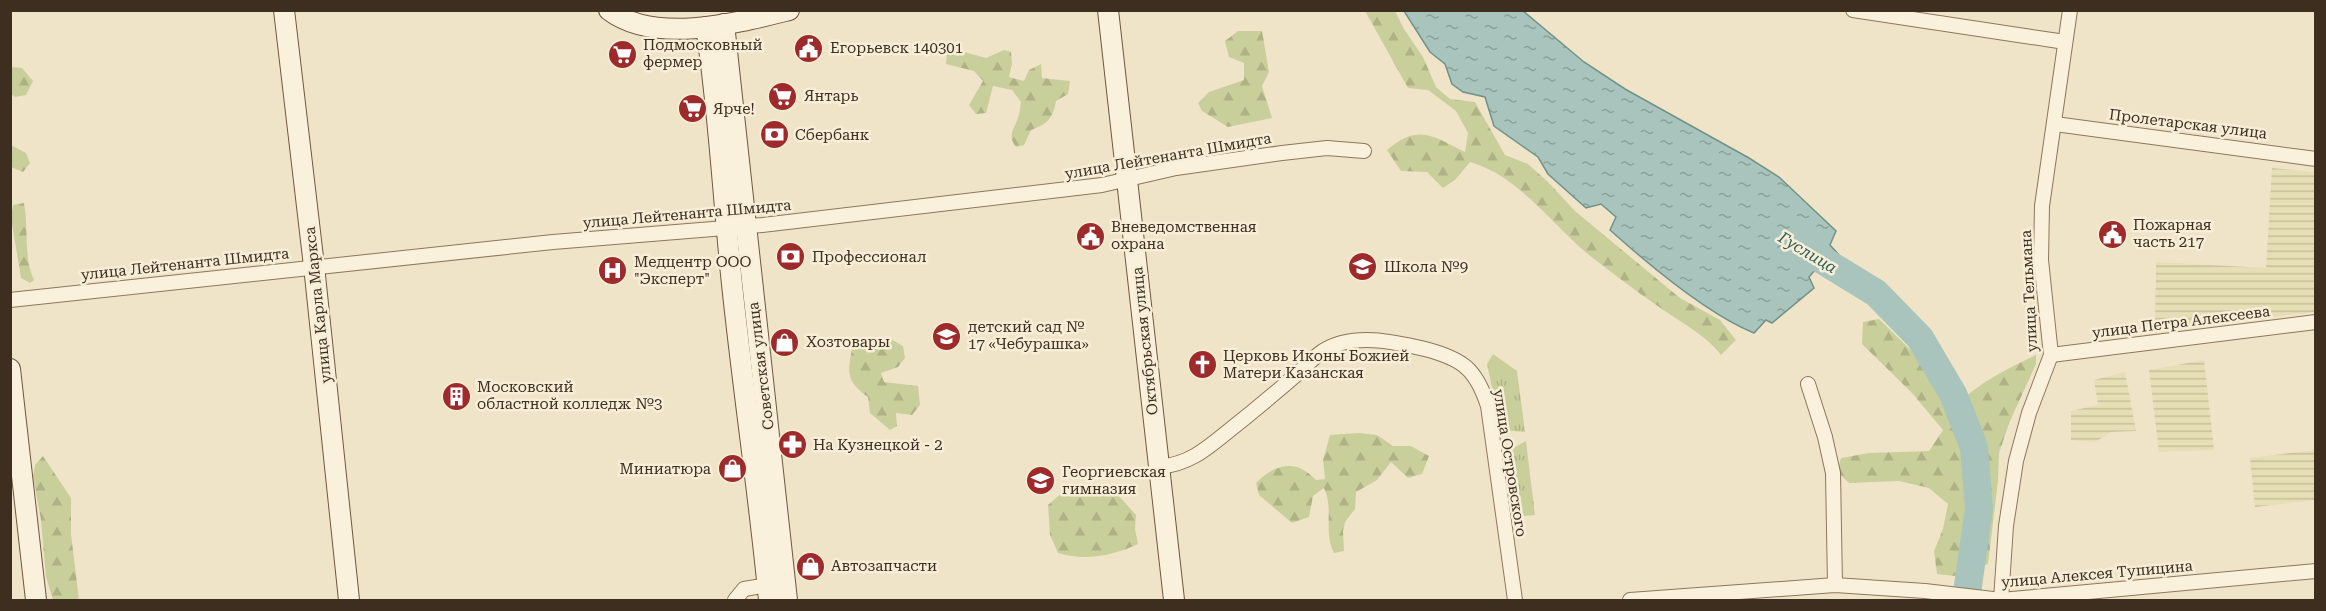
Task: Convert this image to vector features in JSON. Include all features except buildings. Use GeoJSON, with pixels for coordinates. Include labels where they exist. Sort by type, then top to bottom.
{"type":"FeatureCollection","features":[{"type":"Feature","properties":{"kind":"street","name":"улица Карла Маркса"},"geometry":{"type":"LineString","coordinates":[[284,10],[349,600]]}},
{"type":"Feature","properties":{"kind":"street"},"geometry":{"type":"LineString","coordinates":[[609,10],[632,23],[684,29],[789,10]]}},
{"type":"Feature","properties":{"kind":"street","name":"Октябрьская улица"},"geometry":{"type":"LineString","coordinates":[[1108,10],[1174,600]]}},
{"type":"Feature","properties":{"kind":"street"},"geometry":{"type":"LineString","coordinates":[[1853,10],[2065,42]]}},
{"type":"Feature","properties":{"kind":"street","name":"улица Тельмана"},"geometry":{"type":"LineString","coordinates":[[2001,600],[2007,526],[2016,461],[2029,413],[2051,355],[2041,260],[2042,206],[2070,10]]}},
{"type":"Feature","properties":{"kind":"street","name":"Советская улица"},"geometry":{"type":"LineString","coordinates":[[715,25],[736,227],[787,600]]}},
{"type":"Feature","properties":{"kind":"street","name":"Пролетарская улица"},"geometry":{"type":"LineString","coordinates":[[2055,124],[2316,159]]}},
{"type":"Feature","properties":{"kind":"street","name":"улица Лейтенанта Шмидта"},"geometry":{"type":"LineString","coordinates":[[10,300],[314,266],[553,242],[736,227],[1102,185],[1176,168],[1327,148],[1364,151]]}},
{"type":"Feature","properties":{"kind":"street","name":"Советская улица"},"geometry":{"type":"LineString","coordinates":[[736,227],[744,396],[769,593]]}},
{"type":"Feature","properties":{"kind":"street","name":"улица Петра Алексеева"},"geometry":{"type":"LineString","coordinates":[[2051,355],[2316,322]]}},
{"type":"Feature","properties":{"kind":"street","name":"улица Островского"},"geometry":{"type":"LineString","coordinates":[[1159,467],[1179,465],[1196,456],[1324,350],[1346,343],[1390,340],[1444,354],[1460,361],[1472,371],[1482,386],[1488,406],[1515,600]]}},
{"type":"Feature","properties":{"kind":"street"},"geometry":{"type":"LineString","coordinates":[[10,369],[36,600]]}},
{"type":"Feature","properties":{"kind":"street"},"geometry":{"type":"LineString","coordinates":[[1808,384],[1825,437],[1833,473],[1835,585]]}},
{"type":"Feature","properties":{"kind":"street","name":"улица Алексея Тупицина"},"geometry":{"type":"LineString","coordinates":[[1630,600],[1835,585],[2001,600],[2316,571]]}},
{"type":"Feature","properties":{"kind":"street"},"geometry":{"type":"LineString","coordinates":[[735,600],[744,590],[769,593]]}},
{"type":"Feature","properties":{"kind":"shaded area"},"geometry":{"type":"Polygon","coordinates":[[[2272,168],[2315,172],[2315,312],[2155,331],[2156,262],[2266,268],[2272,168]]]}},
{"type":"Feature","properties":{"kind":"shaded area"},"geometry":{"type":"Polygon","coordinates":[[[2204,360],[2214,450],[2159,452],[2149,370],[2204,360]]]}},
{"type":"Feature","properties":{"kind":"shaded area"},"geometry":{"type":"Polygon","coordinates":[[[2125,372],[2136,431],[2111,432],[2095,442],[2071,440],[2071,411],[2098,405],[2094,380],[2125,372]]]}},
{"type":"Feature","properties":{"kind":"shaded area"},"geometry":{"type":"Polygon","coordinates":[[[2315,450],[2315,500],[2255,507],[2250,458],[2315,450]]]}},
{"type":"Feature","properties":{"kind":"green space"},"geometry":{"type":"Polygon","coordinates":[[[1365,11],[1395,11],[1423,57],[1436,87],[1450,99],[1475,102],[1505,155],[1528,164],[1575,211],[1680,298],[1720,320],[1736,340],[1721,355],[1700,335],[1589,255],[1519,189],[1488,169],[1470,162],[1455,180],[1443,188],[1427,172],[1401,171],[1387,150],[1398,142],[1408,137],[1426,135],[1465,152],[1468,133],[1456,111],[1428,90],[1408,88],[1365,11]]]}},
{"type":"Feature","properties":{"kind":"green space"},"geometry":{"type":"Polygon","coordinates":[[[1238,31],[1262,31],[1269,72],[1262,86],[1272,118],[1228,127],[1202,111],[1198,103],[1209,92],[1244,80],[1244,63],[1229,57],[1225,41],[1238,31]]]}},
{"type":"Feature","properties":{"kind":"green space"},"geometry":{"type":"Polygon","coordinates":[[[953,49],[986,58],[1004,50],[1011,52],[1012,64],[1009,77],[1024,81],[1029,70],[1041,64],[1042,78],[1070,81],[1068,94],[1056,101],[1051,117],[1031,130],[1024,145],[1016,147],[1012,136],[1021,102],[1012,90],[993,86],[986,113],[976,114],[969,105],[983,81],[974,71],[946,64],[947,54],[953,49]]]}},
{"type":"Feature","properties":{"kind":"green space"},"geometry":{"type":"Polygon","coordinates":[[[13,67],[22,68],[33,81],[26,95],[15,97],[11,94],[11,69],[13,67]]]}},
{"type":"Feature","properties":{"kind":"green space"},"geometry":{"type":"Polygon","coordinates":[[[11,145],[26,153],[30,163],[23,172],[11,167],[11,145]]]}},
{"type":"Feature","properties":{"kind":"green space"},"geometry":{"type":"Polygon","coordinates":[[[24,203],[28,262],[34,280],[30,283],[21,278],[11,218],[13,205],[24,203]]]}},
{"type":"Feature","properties":{"kind":"green space"},"geometry":{"type":"Polygon","coordinates":[[[1879,319],[1922,361],[1952,410],[1981,385],[2036,355],[2036,364],[2010,421],[1999,453],[1988,564],[1955,576],[1937,574],[1934,551],[1943,529],[1948,504],[1929,488],[1899,481],[1849,483],[1837,472],[1841,458],[1869,453],[1929,451],[1943,430],[1912,393],[1862,344],[1863,322],[1879,319]]]}},
{"type":"Feature","properties":{"kind":"green space"},"geometry":{"type":"Polygon","coordinates":[[[872,337],[889,338],[903,346],[905,358],[898,367],[881,373],[884,382],[918,386],[920,405],[912,415],[896,413],[897,426],[890,430],[870,413],[868,397],[851,380],[849,368],[853,344],[872,337]]]}},
{"type":"Feature","properties":{"kind":"green space"},"geometry":{"type":"Polygon","coordinates":[[[1493,354],[1517,371],[1525,432],[1501,430],[1487,364],[1493,354]]]}},
{"type":"Feature","properties":{"kind":"green space"},"geometry":{"type":"Polygon","coordinates":[[[1359,433],[1377,435],[1393,446],[1411,446],[1429,456],[1422,474],[1408,478],[1391,462],[1377,480],[1356,492],[1355,509],[1345,522],[1343,531],[1344,551],[1334,553],[1329,537],[1328,504],[1324,488],[1313,496],[1309,517],[1292,523],[1259,495],[1256,483],[1271,471],[1286,466],[1301,469],[1316,480],[1325,479],[1323,460],[1330,435],[1359,433]]]}},
{"type":"Feature","properties":{"kind":"green space"},"geometry":{"type":"Polygon","coordinates":[[[1526,441],[1535,515],[1523,516],[1504,453],[1526,441]]]}},
{"type":"Feature","properties":{"kind":"green space"},"geometry":{"type":"Polygon","coordinates":[[[43,456],[71,498],[71,534],[79,600],[53,600],[46,577],[41,520],[33,477],[35,465],[43,456]]]}},
{"type":"Feature","properties":{"kind":"green space"},"geometry":{"type":"Polygon","coordinates":[[[1065,490],[1118,495],[1136,515],[1135,529],[1138,544],[1119,552],[1098,556],[1078,557],[1058,553],[1050,535],[1048,505],[1065,490]]]}},
{"type":"Feature","properties":{"kind":"water"},"geometry":{"type":"Polygon","coordinates":[[[1404,11],[1523,11],[1584,62],[1625,89],[1779,177],[1836,231],[1830,245],[1840,256],[1826,275],[1815,270],[1809,277],[1814,288],[1772,323],[1766,320],[1754,333],[1736,325],[1660,273],[1610,230],[1616,217],[1601,204],[1586,208],[1548,174],[1538,157],[1494,126],[1485,97],[1463,92],[1452,84],[1445,64],[1430,52],[1404,11]]]}},
{"type":"Feature","properties":{"kind":"waterway","name":"Гуслица"},"geometry":{"type":"LineString","coordinates":[[1801,247],[1876,293],[1920,338],[1953,394],[1974,447],[1979,508],[1966,600]]}},
{"type":"Feature","properties":{"kind":"place","name":"Егорьевск 140301"},"geometry":{"type":"Point","coordinates":[809,48]}},
{"type":"Feature","properties":{"kind":"place","name":"Подмосковный фермер"},"geometry":{"type":"Point","coordinates":[622,54]}},
{"type":"Feature","properties":{"kind":"place","name":"Янтарь"},"geometry":{"type":"Point","coordinates":[783,96]}},
{"type":"Feature","properties":{"kind":"place","name":"Ярче!"},"geometry":{"type":"Point","coordinates":[692,109]}},
{"type":"Feature","properties":{"kind":"place","name":"Сбербанк"},"geometry":{"type":"Point","coordinates":[774,135]}},
{"type":"Feature","properties":{"kind":"place","name":"Пожарная часть 217"},"geometry":{"type":"Point","coordinates":[2112,234]}},
{"type":"Feature","properties":{"kind":"place","name":"Вневедомственная охрана"},"geometry":{"type":"Point","coordinates":[1090,236]}},
{"type":"Feature","properties":{"kind":"place","name":"Профессионал"},"geometry":{"type":"Point","coordinates":[791,257]}},
{"type":"Feature","properties":{"kind":"place","name":"Школа №9"},"geometry":{"type":"Point","coordinates":[1363,267]}},
{"type":"Feature","properties":{"kind":"place","name":"Медцентр ООО \"Эксперт\""},"geometry":{"type":"Point","coordinates":[613,271]}},
{"type":"Feature","properties":{"kind":"place","name":"детский сад № 17 «Чебурашка»"},"geometry":{"type":"Point","coordinates":[947,336]}},
{"type":"Feature","properties":{"kind":"place","name":"Хозтовары"},"geometry":{"type":"Point","coordinates":[785,342]}},
{"type":"Feature","properties":{"kind":"place","name":"Церковь Иконы Божией Матери Казанская"},"geometry":{"type":"Point","coordinates":[1202,365]}},
{"type":"Feature","properties":{"kind":"place","name":"Московский областной колледж №3"},"geometry":{"type":"Point","coordinates":[456,396]}},
{"type":"Feature","properties":{"kind":"place","name":"На Кузнецкой - 2"},"geometry":{"type":"Point","coordinates":[792,445]}},
{"type":"Feature","properties":{"kind":"place","name":"Миниатюра"},"geometry":{"type":"Point","coordinates":[732,469]}},
{"type":"Feature","properties":{"kind":"place","name":"Георгиевская гимназия"},"geometry":{"type":"Point","coordinates":[1041,481]}},
{"type":"Feature","properties":{"kind":"place","name":"Автозапчасти"},"geometry":{"type":"Point","coordinates":[810,566]}}]}
